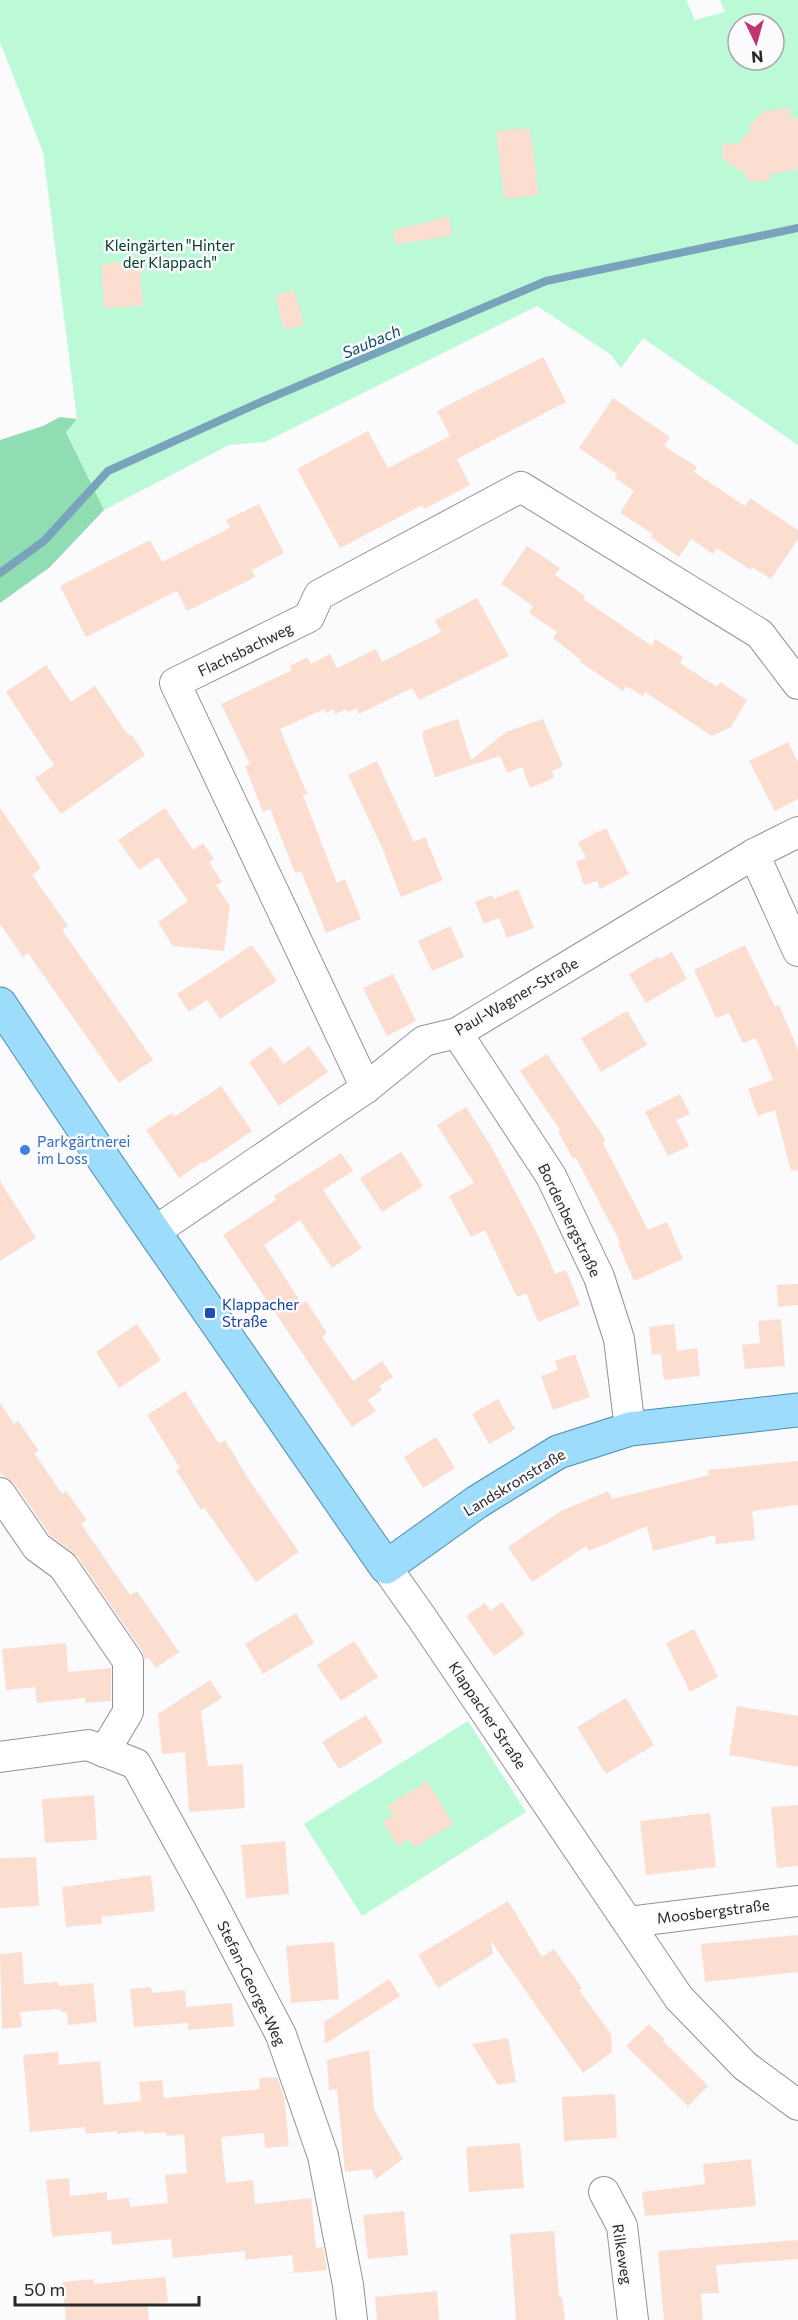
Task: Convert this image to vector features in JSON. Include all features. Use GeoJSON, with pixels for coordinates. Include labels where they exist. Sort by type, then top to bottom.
{"type":"FeatureCollection","features":[{"type":"Feature","properties":{"kind":"main road","name":"Klappacher Straße"},"geometry":{"type":"LineString","coordinates":[[0,1004],[154,1232],[386,1567]]}},
{"type":"Feature","properties":{"kind":"main road","name":"Landskronstraße"},"geometry":{"type":"LineString","coordinates":[[386,1567],[477,1502],[558,1452],[630,1429],[798,1410]]}},
{"type":"Feature","properties":{"kind":"street","name":"Flachsbachweg"},"geometry":{"type":"LineString","coordinates":[[366,1088],[175,683],[309,617],[319,595],[521,486],[760,634],[798,684]]}},
{"type":"Feature","properties":{"kind":"street","name":"Paul-Wagner-Straße"},"geometry":{"type":"LineString","coordinates":[[154,1232],[366,1088],[424,1041],[457,1033],[754,854],[798,832]]}},
{"type":"Feature","properties":{"kind":"street"},"geometry":{"type":"LineString","coordinates":[[754,854],[798,951]]}},
{"type":"Feature","properties":{"kind":"street","name":"Bordenbergstraße"},"geometry":{"type":"LineString","coordinates":[[457,1033],[551,1176],[599,1277],[619,1339],[630,1429]]}},
{"type":"Feature","properties":{"kind":"street"},"geometry":{"type":"LineString","coordinates":[[0,1493],[37,1546],[63,1566],[128,1661],[128,1712],[104,1752]]}},
{"type":"Feature","properties":{"kind":"street","name":"Klappacher Straße"},"geometry":{"type":"LineString","coordinates":[[386,1567],[679,1998],[745,2066],[798,2105]]}},
{"type":"Feature","properties":{"kind":"street","name":"Stefan-George-Weg"},"geometry":{"type":"LineString","coordinates":[[0,1757],[88,1745],[136,1764],[210,1899],[280,2035],[323,2156],[348,2285],[352,2320]]}},
{"type":"Feature","properties":{"kind":"street","name":"Moosbergstraße"},"geometry":{"type":"LineString","coordinates":[[629,1922],[798,1901]]}},
{"type":"Feature","properties":{"kind":"street","name":"Rilkeweg"},"geometry":{"type":"LineString","coordinates":[[604,2192],[622,2226],[633,2320]]}},
{"type":"Feature","properties":{"kind":"green space","name":"Kleingärten \"Hinter der Klappach\""},"geometry":{"type":"Polygon","coordinates":[[[0,0],[686,0],[695,20],[725,12],[720,0],[798,0],[798,445],[643,338],[621,368],[610,354],[537,306],[265,442],[229,445],[104,510],[66,431],[77,419],[43,152],[0,42],[0,0]]]}},
{"type":"Feature","properties":{"kind":"green space"},"geometry":{"type":"Polygon","coordinates":[[[60,417],[77,419],[66,432],[104,510],[50,567],[0,603],[0,440],[43,426],[60,417]]]}},
{"type":"Feature","properties":{"kind":"green space"},"geometry":{"type":"Polygon","coordinates":[[[468,1721],[526,1812],[362,1916],[304,1824],[468,1721]]]}},
{"type":"Feature","properties":{"kind":"building"},"geometry":{"type":"Polygon","coordinates":[[[790,108],[791,118],[798,119],[798,169],[770,174],[770,180],[748,182],[747,175],[723,159],[722,144],[739,143],[750,131],[750,125],[764,111],[790,108]]]}},
{"type":"Feature","properties":{"kind":"building"},"geometry":{"type":"Polygon","coordinates":[[[530,128],[539,195],[504,199],[496,131],[530,128]]]}},
{"type":"Feature","properties":{"kind":"building"},"geometry":{"type":"Polygon","coordinates":[[[449,216],[452,236],[396,244],[393,231],[449,216]]]}},
{"type":"Feature","properties":{"kind":"building"},"geometry":{"type":"Polygon","coordinates":[[[139,261],[143,306],[104,308],[101,264],[139,261]]]}},
{"type":"Feature","properties":{"kind":"building"},"geometry":{"type":"Polygon","coordinates":[[[294,290],[304,325],[284,330],[275,295],[294,290]]]}},
{"type":"Feature","properties":{"kind":"building"},"geometry":{"type":"Polygon","coordinates":[[[543,357],[566,402],[457,459],[470,485],[424,509],[422,505],[340,548],[297,469],[368,431],[388,468],[450,436],[437,411],[543,357]]]}},
{"type":"Feature","properties":{"kind":"building"},"geometry":{"type":"Polygon","coordinates":[[[613,398],[670,437],[664,446],[697,467],[694,472],[745,506],[750,498],[798,530],[798,539],[771,579],[752,567],[751,570],[717,548],[713,554],[691,539],[679,557],[651,537],[653,534],[620,513],[634,491],[615,478],[617,474],[579,448],[613,398]]]}},
{"type":"Feature","properties":{"kind":"building"},"geometry":{"type":"Polygon","coordinates":[[[259,504],[284,553],[252,570],[255,577],[187,611],[177,591],[86,637],[60,586],[150,540],[162,562],[230,528],[226,520],[259,504]]]}},
{"type":"Feature","properties":{"kind":"building"},"geometry":{"type":"Polygon","coordinates":[[[527,546],[560,568],[555,575],[585,596],[583,599],[652,646],[655,639],[683,657],[680,663],[717,687],[720,682],[747,700],[731,727],[712,736],[645,692],[643,696],[626,686],[623,691],[580,662],[581,660],[553,638],[557,632],[529,613],[533,606],[501,584],[527,546]]]}},
{"type":"Feature","properties":{"kind":"building"},"geometry":{"type":"Polygon","coordinates":[[[477,598],[509,656],[419,700],[412,688],[359,714],[357,708],[348,712],[346,709],[335,714],[333,709],[326,713],[324,709],[280,729],[307,794],[303,795],[337,883],[345,879],[361,919],[326,933],[301,871],[295,873],[270,809],[263,812],[245,766],[250,764],[221,704],[292,670],[290,666],[307,657],[311,664],[330,654],[337,668],[376,649],[382,662],[441,632],[435,620],[477,598]]]}},
{"type":"Feature","properties":{"kind":"building"},"geometry":{"type":"Polygon","coordinates":[[[46,665],[71,702],[95,686],[123,728],[130,736],[132,735],[145,755],[61,814],[35,778],[54,765],[6,692],[46,665]]]}},
{"type":"Feature","properties":{"kind":"building"},"geometry":{"type":"Polygon","coordinates":[[[458,719],[471,760],[506,732],[543,719],[563,766],[552,771],[554,778],[530,788],[522,767],[507,773],[500,756],[435,777],[423,739],[423,731],[458,719]]]}},
{"type":"Feature","properties":{"kind":"building"},"geometry":{"type":"Polygon","coordinates":[[[788,742],[798,762],[798,799],[775,811],[749,761],[788,742]]]}},
{"type":"Feature","properties":{"kind":"building"},"geometry":{"type":"Polygon","coordinates":[[[377,761],[414,842],[425,837],[443,880],[401,897],[385,854],[348,775],[377,761]]]}},
{"type":"Feature","properties":{"kind":"building"},"geometry":{"type":"Polygon","coordinates":[[[0,808],[41,868],[32,875],[68,926],[62,930],[153,1060],[119,1083],[28,953],[23,957],[0,924],[0,808]]]}},
{"type":"Feature","properties":{"kind":"building"},"geometry":{"type":"Polygon","coordinates":[[[165,808],[193,850],[203,843],[214,859],[209,862],[222,882],[216,885],[230,906],[224,951],[173,946],[158,922],[188,901],[158,857],[139,870],[118,840],[165,808]]]}},
{"type":"Feature","properties":{"kind":"building"},"geometry":{"type":"Polygon","coordinates":[[[606,828],[629,874],[600,889],[597,881],[584,885],[576,862],[586,858],[578,842],[606,828]]]}},
{"type":"Feature","properties":{"kind":"building"},"geometry":{"type":"Polygon","coordinates":[[[518,889],[534,928],[507,938],[499,918],[484,924],[475,902],[492,895],[494,899],[518,889]]]}},
{"type":"Feature","properties":{"kind":"building"},"geometry":{"type":"Polygon","coordinates":[[[450,926],[464,957],[432,971],[418,941],[450,926]]]}},
{"type":"Feature","properties":{"kind":"building"},"geometry":{"type":"Polygon","coordinates":[[[252,945],[277,981],[220,1019],[207,1000],[189,1012],[177,994],[252,945]]]}},
{"type":"Feature","properties":{"kind":"building"},"geometry":{"type":"Polygon","coordinates":[[[745,945],[775,1007],[779,1005],[798,1050],[798,1170],[791,1171],[775,1110],[758,1116],[748,1089],[773,1080],[756,1038],[743,1043],[729,1013],[716,1018],[694,970],[745,945]]]}},
{"type":"Feature","properties":{"kind":"building"},"geometry":{"type":"Polygon","coordinates":[[[672,952],[687,979],[646,1003],[629,974],[658,957],[660,959],[672,952]]]}},
{"type":"Feature","properties":{"kind":"building"},"geometry":{"type":"Polygon","coordinates":[[[393,974],[416,1021],[387,1036],[363,988],[393,974]]]}},
{"type":"Feature","properties":{"kind":"building"},"geometry":{"type":"Polygon","coordinates":[[[627,1011],[647,1045],[601,1072],[581,1038],[627,1011]]]}},
{"type":"Feature","properties":{"kind":"building"},"geometry":{"type":"Polygon","coordinates":[[[271,1046],[284,1064],[309,1046],[328,1072],[279,1106],[249,1062],[271,1046]]]}},
{"type":"Feature","properties":{"kind":"building"},"geometry":{"type":"Polygon","coordinates":[[[547,1054],[601,1133],[605,1141],[603,1143],[648,1230],[667,1222],[683,1259],[634,1281],[618,1243],[620,1242],[576,1158],[573,1159],[558,1131],[560,1130],[520,1071],[547,1054]]]}},
{"type":"Feature","properties":{"kind":"building"},"geometry":{"type":"Polygon","coordinates":[[[221,1086],[252,1131],[179,1178],[146,1130],[172,1113],[174,1117],[221,1086]]]}},
{"type":"Feature","properties":{"kind":"building"},"geometry":{"type":"Polygon","coordinates":[[[680,1094],[690,1114],[676,1120],[689,1146],[668,1156],[645,1112],[680,1094]]]}},
{"type":"Feature","properties":{"kind":"building"},"geometry":{"type":"Polygon","coordinates":[[[466,1107],[491,1146],[539,1237],[555,1274],[566,1270],[580,1305],[538,1322],[526,1293],[517,1297],[485,1230],[471,1237],[449,1196],[474,1183],[437,1125],[466,1107]]]}},
{"type":"Feature","properties":{"kind":"building"},"geometry":{"type":"Polygon","coordinates":[[[401,1152],[423,1186],[382,1212],[360,1178],[401,1152]]]}},
{"type":"Feature","properties":{"kind":"building"},"geometry":{"type":"Polygon","coordinates":[[[341,1153],[353,1171],[323,1190],[362,1248],[332,1268],[300,1220],[264,1245],[302,1304],[306,1301],[327,1333],[322,1337],[353,1381],[382,1361],[393,1377],[379,1386],[382,1390],[368,1400],[376,1411],[352,1427],[223,1235],[276,1200],[274,1196],[341,1153]]]}},
{"type":"Feature","properties":{"kind":"building"},"geometry":{"type":"Polygon","coordinates":[[[0,1181],[36,1238],[0,1261],[0,1181]]]}},
{"type":"Feature","properties":{"kind":"building"},"geometry":{"type":"Polygon","coordinates":[[[798,1284],[798,1305],[778,1307],[777,1285],[798,1284]]]}},
{"type":"Feature","properties":{"kind":"building"},"geometry":{"type":"Polygon","coordinates":[[[781,1319],[785,1366],[745,1369],[742,1345],[760,1343],[758,1321],[781,1319]]]}},
{"type":"Feature","properties":{"kind":"building"},"geometry":{"type":"Polygon","coordinates":[[[137,1324],[161,1360],[119,1388],[96,1352],[137,1324]]]}},
{"type":"Feature","properties":{"kind":"building"},"geometry":{"type":"Polygon","coordinates":[[[674,1324],[677,1351],[697,1348],[700,1376],[664,1380],[661,1354],[652,1355],[649,1327],[674,1324]]]}},
{"type":"Feature","properties":{"kind":"building"},"geometry":{"type":"Polygon","coordinates":[[[575,1354],[590,1397],[553,1410],[541,1376],[558,1370],[555,1361],[575,1354]]]}},
{"type":"Feature","properties":{"kind":"building"},"geometry":{"type":"Polygon","coordinates":[[[185,1391],[219,1444],[225,1440],[249,1480],[299,1552],[256,1582],[204,1507],[201,1510],[176,1470],[180,1468],[147,1415],[185,1391]]]}},
{"type":"Feature","properties":{"kind":"building"},"geometry":{"type":"Polygon","coordinates":[[[498,1399],[515,1429],[489,1444],[472,1414],[498,1399]]]}},
{"type":"Feature","properties":{"kind":"building"},"geometry":{"type":"Polygon","coordinates":[[[0,1403],[14,1424],[18,1421],[39,1451],[34,1453],[62,1494],[66,1491],[87,1520],[81,1524],[130,1595],[137,1591],[179,1652],[156,1668],[148,1657],[145,1660],[142,1651],[77,1556],[50,1535],[14,1483],[0,1473],[0,1403]]]}},
{"type":"Feature","properties":{"kind":"building"},"geometry":{"type":"Polygon","coordinates":[[[436,1437],[455,1468],[423,1488],[404,1457],[436,1437]]]}},
{"type":"Feature","properties":{"kind":"building"},"geometry":{"type":"Polygon","coordinates":[[[798,1461],[798,1505],[752,1511],[755,1540],[716,1544],[715,1535],[653,1551],[647,1526],[589,1551],[586,1546],[532,1582],[508,1547],[561,1511],[608,1491],[612,1499],[709,1475],[708,1470],[798,1461]]]}},
{"type":"Feature","properties":{"kind":"building"},"geometry":{"type":"Polygon","coordinates":[[[502,1602],[525,1634],[494,1656],[466,1616],[485,1603],[490,1611],[502,1602]]]}},
{"type":"Feature","properties":{"kind":"building"},"geometry":{"type":"Polygon","coordinates":[[[296,1613],[314,1643],[263,1674],[245,1644],[296,1613]]]}},
{"type":"Feature","properties":{"kind":"building"},"geometry":{"type":"Polygon","coordinates":[[[694,1629],[718,1677],[690,1692],[666,1643],[694,1629]]]}},
{"type":"Feature","properties":{"kind":"building"},"geometry":{"type":"Polygon","coordinates":[[[354,1641],[378,1677],[341,1701],[317,1665],[354,1641]]]}},
{"type":"Feature","properties":{"kind":"building"},"geometry":{"type":"Polygon","coordinates":[[[66,1643],[68,1672],[111,1668],[111,1701],[85,1703],[85,1698],[37,1703],[35,1687],[6,1690],[2,1649],[66,1643]]]}},
{"type":"Feature","properties":{"kind":"building"},"geometry":{"type":"Polygon","coordinates":[[[210,1680],[222,1698],[201,1711],[208,1766],[243,1764],[245,1808],[189,1812],[185,1752],[162,1754],[158,1714],[210,1680]]]}},
{"type":"Feature","properties":{"kind":"building"},"geometry":{"type":"Polygon","coordinates":[[[626,1698],[654,1745],[606,1774],[577,1727],[626,1698]]]}},
{"type":"Feature","properties":{"kind":"building"},"geometry":{"type":"Polygon","coordinates":[[[737,1706],[798,1716],[798,1767],[729,1755],[737,1706]]]}},
{"type":"Feature","properties":{"kind":"building"},"geometry":{"type":"Polygon","coordinates":[[[366,1715],[383,1742],[339,1769],[322,1742],[366,1715]]]}},
{"type":"Feature","properties":{"kind":"building"},"geometry":{"type":"Polygon","coordinates":[[[427,1781],[453,1824],[414,1848],[409,1839],[398,1846],[383,1822],[393,1815],[387,1806],[427,1781]]]}},
{"type":"Feature","properties":{"kind":"building"},"geometry":{"type":"Polygon","coordinates":[[[94,1795],[97,1840],[45,1843],[42,1799],[94,1795]]]}},
{"type":"Feature","properties":{"kind":"building"},"geometry":{"type":"Polygon","coordinates":[[[798,1805],[798,1866],[777,1868],[771,1807],[798,1805]]]}},
{"type":"Feature","properties":{"kind":"building"},"geometry":{"type":"Polygon","coordinates":[[[710,1813],[716,1867],[646,1875],[640,1821],[710,1813]]]}},
{"type":"Feature","properties":{"kind":"building"},"geometry":{"type":"Polygon","coordinates":[[[285,1841],[289,1894],[246,1898],[241,1845],[285,1841]]]}},
{"type":"Feature","properties":{"kind":"building"},"geometry":{"type":"Polygon","coordinates":[[[36,1857],[39,1906],[0,1908],[0,1858],[36,1857]]]}},
{"type":"Feature","properties":{"kind":"building"},"geometry":{"type":"Polygon","coordinates":[[[151,1875],[155,1911],[101,1917],[102,1924],[66,1927],[62,1887],[151,1875]]]}},
{"type":"Feature","properties":{"kind":"building"},"geometry":{"type":"Polygon","coordinates":[[[508,1901],[542,1957],[554,1949],[582,1988],[579,1990],[611,2034],[612,2052],[583,2073],[491,1941],[493,1954],[438,1988],[418,1955],[508,1901]]]}},
{"type":"Feature","properties":{"kind":"building"},"geometry":{"type":"Polygon","coordinates":[[[798,1935],[798,1972],[705,1982],[701,1944],[798,1935]]]}},
{"type":"Feature","properties":{"kind":"building"},"geometry":{"type":"Polygon","coordinates":[[[334,1942],[339,1999],[291,2003],[286,1946],[334,1942]]]}},
{"type":"Feature","properties":{"kind":"building"},"geometry":{"type":"Polygon","coordinates":[[[22,1952],[24,1984],[58,1982],[59,1986],[93,1983],[97,2022],[68,2025],[67,2012],[61,2012],[61,2009],[20,2012],[22,2027],[2,2029],[0,1954],[22,1952]]]}},
{"type":"Feature","properties":{"kind":"building"},"geometry":{"type":"Polygon","coordinates":[[[389,1979],[400,1996],[325,2044],[324,2022],[389,1979]]]}},
{"type":"Feature","properties":{"kind":"building"},"geometry":{"type":"Polygon","coordinates":[[[151,1987],[152,1993],[185,1990],[186,2007],[232,2003],[234,2026],[188,2030],[188,2023],[134,2027],[130,1989],[151,1987]]]}},
{"type":"Feature","properties":{"kind":"building"},"geometry":{"type":"Polygon","coordinates":[[[649,2024],[708,2086],[688,2106],[626,2046],[649,2024]]]}},
{"type":"Feature","properties":{"kind":"building"},"geometry":{"type":"Polygon","coordinates":[[[508,2038],[516,2082],[498,2085],[472,2044],[508,2038]]]}},
{"type":"Feature","properties":{"kind":"building"},"geometry":{"type":"Polygon","coordinates":[[[369,2050],[374,2110],[403,2159],[376,2179],[371,2169],[345,2172],[337,2089],[329,2090],[327,2060],[369,2050]]]}},
{"type":"Feature","properties":{"kind":"building"},"geometry":{"type":"Polygon","coordinates":[[[58,2052],[59,2065],[100,2061],[104,2105],[141,2101],[139,2082],[162,2080],[164,2098],[260,2089],[259,2078],[277,2077],[284,2097],[289,2146],[265,2148],[264,2133],[221,2137],[226,2183],[253,2180],[255,2204],[311,2198],[316,2248],[323,2247],[327,2270],[294,2273],[292,2255],[245,2260],[245,2251],[173,2258],[171,2239],[112,2245],[111,2231],[52,2237],[46,2180],[69,2178],[70,2196],[107,2192],[107,2200],[129,2198],[130,2207],[168,2203],[165,2175],[187,2173],[184,2134],[167,2136],[166,2132],[144,2134],[144,2131],[117,2134],[117,2131],[86,2134],[85,2127],[30,2132],[23,2055],[58,2052]]]}},
{"type":"Feature","properties":{"kind":"building"},"geometry":{"type":"Polygon","coordinates":[[[615,2094],[617,2138],[564,2141],[562,2097],[615,2094]]]}},
{"type":"Feature","properties":{"kind":"building"},"geometry":{"type":"Polygon","coordinates":[[[520,2143],[524,2188],[469,2192],[466,2147],[520,2143]]]}},
{"type":"Feature","properties":{"kind":"building"},"geometry":{"type":"Polygon","coordinates":[[[751,2159],[756,2206],[645,2216],[642,2192],[705,2184],[703,2164],[751,2159]]]}},
{"type":"Feature","properties":{"kind":"building"},"geometry":{"type":"Polygon","coordinates":[[[404,2211],[408,2255],[368,2259],[363,2215],[404,2211]]]}},
{"type":"Feature","properties":{"kind":"building"},"geometry":{"type":"Polygon","coordinates":[[[554,2231],[559,2297],[562,2297],[565,2320],[516,2320],[510,2234],[554,2231]]]}},
{"type":"Feature","properties":{"kind":"building"},"geometry":{"type":"Polygon","coordinates":[[[798,2240],[798,2259],[716,2265],[719,2293],[701,2294],[703,2320],[664,2320],[658,2251],[798,2240]]]}},
{"type":"Feature","properties":{"kind":"building"},"geometry":{"type":"Polygon","coordinates":[[[165,2277],[168,2302],[147,2304],[149,2320],[66,2320],[62,2282],[93,2279],[94,2284],[165,2277]]]}},
{"type":"Feature","properties":{"kind":"building"},"geometry":{"type":"Polygon","coordinates":[[[437,2291],[439,2320],[377,2320],[375,2297],[437,2291]]]}},
{"type":"Feature","properties":{"kind":"waterway","name":"Saubach"},"geometry":{"type":"LineString","coordinates":[[0,573],[44,541],[108,471],[263,401],[546,281],[798,228]]}},
{"type":"Feature","properties":{"kind":"place","name":"Parkgärtnerei im Loss"},"geometry":{"type":"Point","coordinates":[25,1150]}},
{"type":"Feature","properties":{"kind":"place","name":"Klappacher Straße"},"geometry":{"type":"Point","coordinates":[210,1313]}}]}
